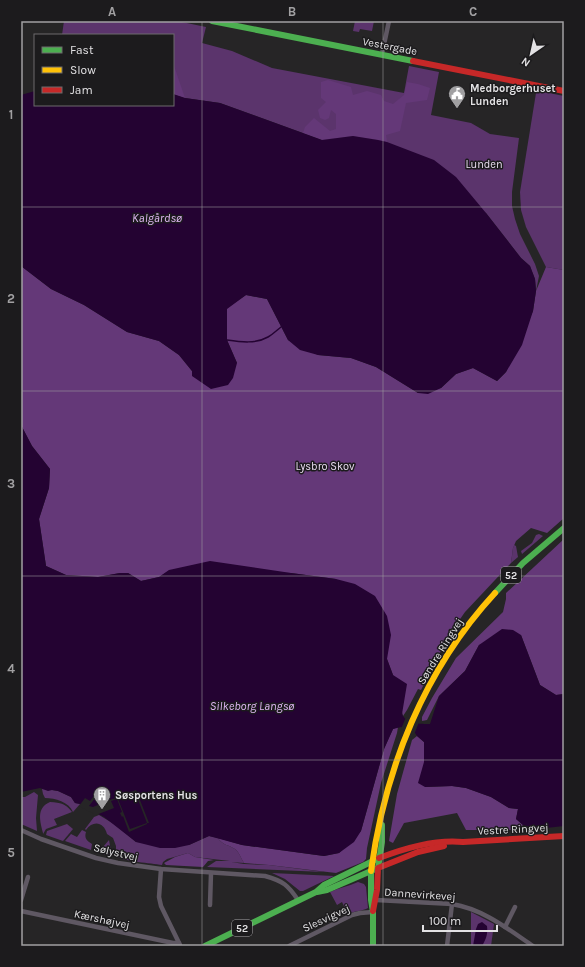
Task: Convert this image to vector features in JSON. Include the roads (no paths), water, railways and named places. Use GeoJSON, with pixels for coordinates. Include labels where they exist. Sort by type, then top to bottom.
{"type":"FeatureCollection","features":[{"type":"Feature","properties":{"kind":"main road","name":"Vestergade"},"geometry":{"type":"LineString","coordinates":[[212,21],[564,91]]}},
{"type":"Feature","properties":{"kind":"main road","name":"Søndre Ringvej"},"geometry":{"type":"LineString","coordinates":[[375,865],[382,842],[382,817],[393,770],[422,698],[450,651],[478,611],[523,563],[564,528]]}},
{"type":"Feature","properties":{"kind":"main road","name":"Vestre Ringvej"},"geometry":{"type":"LineString","coordinates":[[375,865],[418,852],[463,842],[564,836]]}},
{"type":"Feature","properties":{"kind":"main road","name":"Vestre Ringvej"},"geometry":{"type":"LineString","coordinates":[[375,865],[395,852],[424,845],[455,841],[463,842]]}},
{"type":"Feature","properties":{"kind":"main road","name":"52"},"geometry":{"type":"LineString","coordinates":[[205,946],[298,900],[316,892],[327,890],[375,865]]}},
{"type":"Feature","properties":{"kind":"main road","name":"52"},"geometry":{"type":"LineString","coordinates":[[316,892],[324,885],[375,865]]}},
{"type":"Feature","properties":{"kind":"main road"},"geometry":{"type":"LineString","coordinates":[[373,912],[376,900],[378,876],[375,865]]}},
{"type":"Feature","properties":{"kind":"main road"},"geometry":{"type":"LineString","coordinates":[[373,946],[373,912],[371,900],[375,865]]}},
{"type":"Feature","properties":{"kind":"street"},"geometry":{"type":"LineString","coordinates":[[382,54],[390,21]]}},
{"type":"Feature","properties":{"kind":"street","name":"Sølystvej"},"geometry":{"type":"LineString","coordinates":[[21,830],[41,839],[96,858],[118,863],[160,869],[266,876],[275,879],[290,889],[298,900]]}},
{"type":"Feature","properties":{"kind":"street"},"geometry":{"type":"LineString","coordinates":[[160,869],[159,897],[161,906],[180,945]]}},
{"type":"Feature","properties":{"kind":"street"},"geometry":{"type":"LineString","coordinates":[[210,905],[211,873]]}},
{"type":"Feature","properties":{"kind":"street"},"geometry":{"type":"LineString","coordinates":[[21,900],[28,877]]}},
{"type":"Feature","properties":{"kind":"street","name":"Dannevirkevej"},"geometry":{"type":"LineString","coordinates":[[376,900],[452,904],[472,908],[495,920],[533,946]]}},
{"type":"Feature","properties":{"kind":"street"},"geometry":{"type":"LineString","coordinates":[[447,946],[452,904]]}},
{"type":"Feature","properties":{"kind":"street"},"geometry":{"type":"LineString","coordinates":[[505,927],[515,907]]}},
{"type":"Feature","properties":{"kind":"street","name":"Kærshøjvej"},"geometry":{"type":"LineString","coordinates":[[21,911],[180,945]]}},
{"type":"Feature","properties":{"kind":"street","name":"Slesvigvej"},"geometry":{"type":"LineString","coordinates":[[291,946],[352,915],[360,912],[373,912]]}},
{"type":"Feature","properties":{"kind":"water","name":"Kalgårdsø"},"geometry":{"type":"Polygon","coordinates":[[[34,91],[34,106],[174,106],[174,94],[185,98],[220,103],[322,140],[353,136],[378,140],[434,160],[456,177],[521,258],[530,266],[535,279],[536,291],[533,311],[522,345],[506,372],[497,381],[473,368],[456,374],[441,388],[428,394],[418,393],[376,367],[351,358],[318,355],[300,350],[288,340],[267,299],[246,295],[227,309],[227,340],[237,363],[233,378],[228,385],[211,389],[192,376],[192,371],[179,355],[159,341],[127,332],[84,305],[51,289],[21,266],[21,95],[34,91]]]}},
{"type":"Feature","properties":{"kind":"water","name":"Silkeborg Langsø"},"geometry":{"type":"Polygon","coordinates":[[[21,425],[32,446],[50,469],[49,488],[39,519],[46,566],[66,575],[98,577],[128,573],[141,581],[159,577],[169,570],[210,561],[336,579],[355,584],[375,596],[387,616],[391,635],[387,659],[393,675],[407,684],[402,714],[410,722],[430,724],[439,696],[465,671],[479,645],[502,629],[513,630],[521,635],[540,685],[556,695],[564,694],[564,826],[537,829],[523,825],[516,819],[518,809],[509,808],[491,797],[466,788],[452,786],[425,787],[418,783],[424,762],[424,742],[415,733],[401,727],[393,729],[384,749],[361,831],[354,842],[339,853],[324,856],[242,845],[209,836],[189,845],[175,848],[160,848],[136,842],[104,817],[80,804],[75,803],[71,797],[58,791],[48,791],[40,788],[21,792],[21,425]]]}},
{"type":"Feature","properties":{"kind":"water"},"geometry":{"type":"Polygon","coordinates":[[[482,922],[487,926],[486,939],[482,946],[473,946],[476,929],[478,924],[482,922]]]}},
{"type":"Feature","properties":{"kind":"waterway"},"geometry":{"type":"LineString","coordinates":[[227,340],[243,342],[258,341],[268,337],[281,327]]}},
{"type":"Feature","properties":{"kind":"place","name":"Medborgerhuset Lunden"},"geometry":{"type":"Point","coordinates":[457,109]}},
{"type":"Feature","properties":{"kind":"place","name":"Søsportens Hus"},"geometry":{"type":"Point","coordinates":[102,810]}},
{"type":"Feature","properties":{"kind":"park label","name":"Lunden"},"geometry":{"type":"Point","coordinates":[484,164]}},
{"type":"Feature","properties":{"kind":"park label","name":"Lysbro Skov"},"geometry":{"type":"Point","coordinates":[325,466]}}]}
